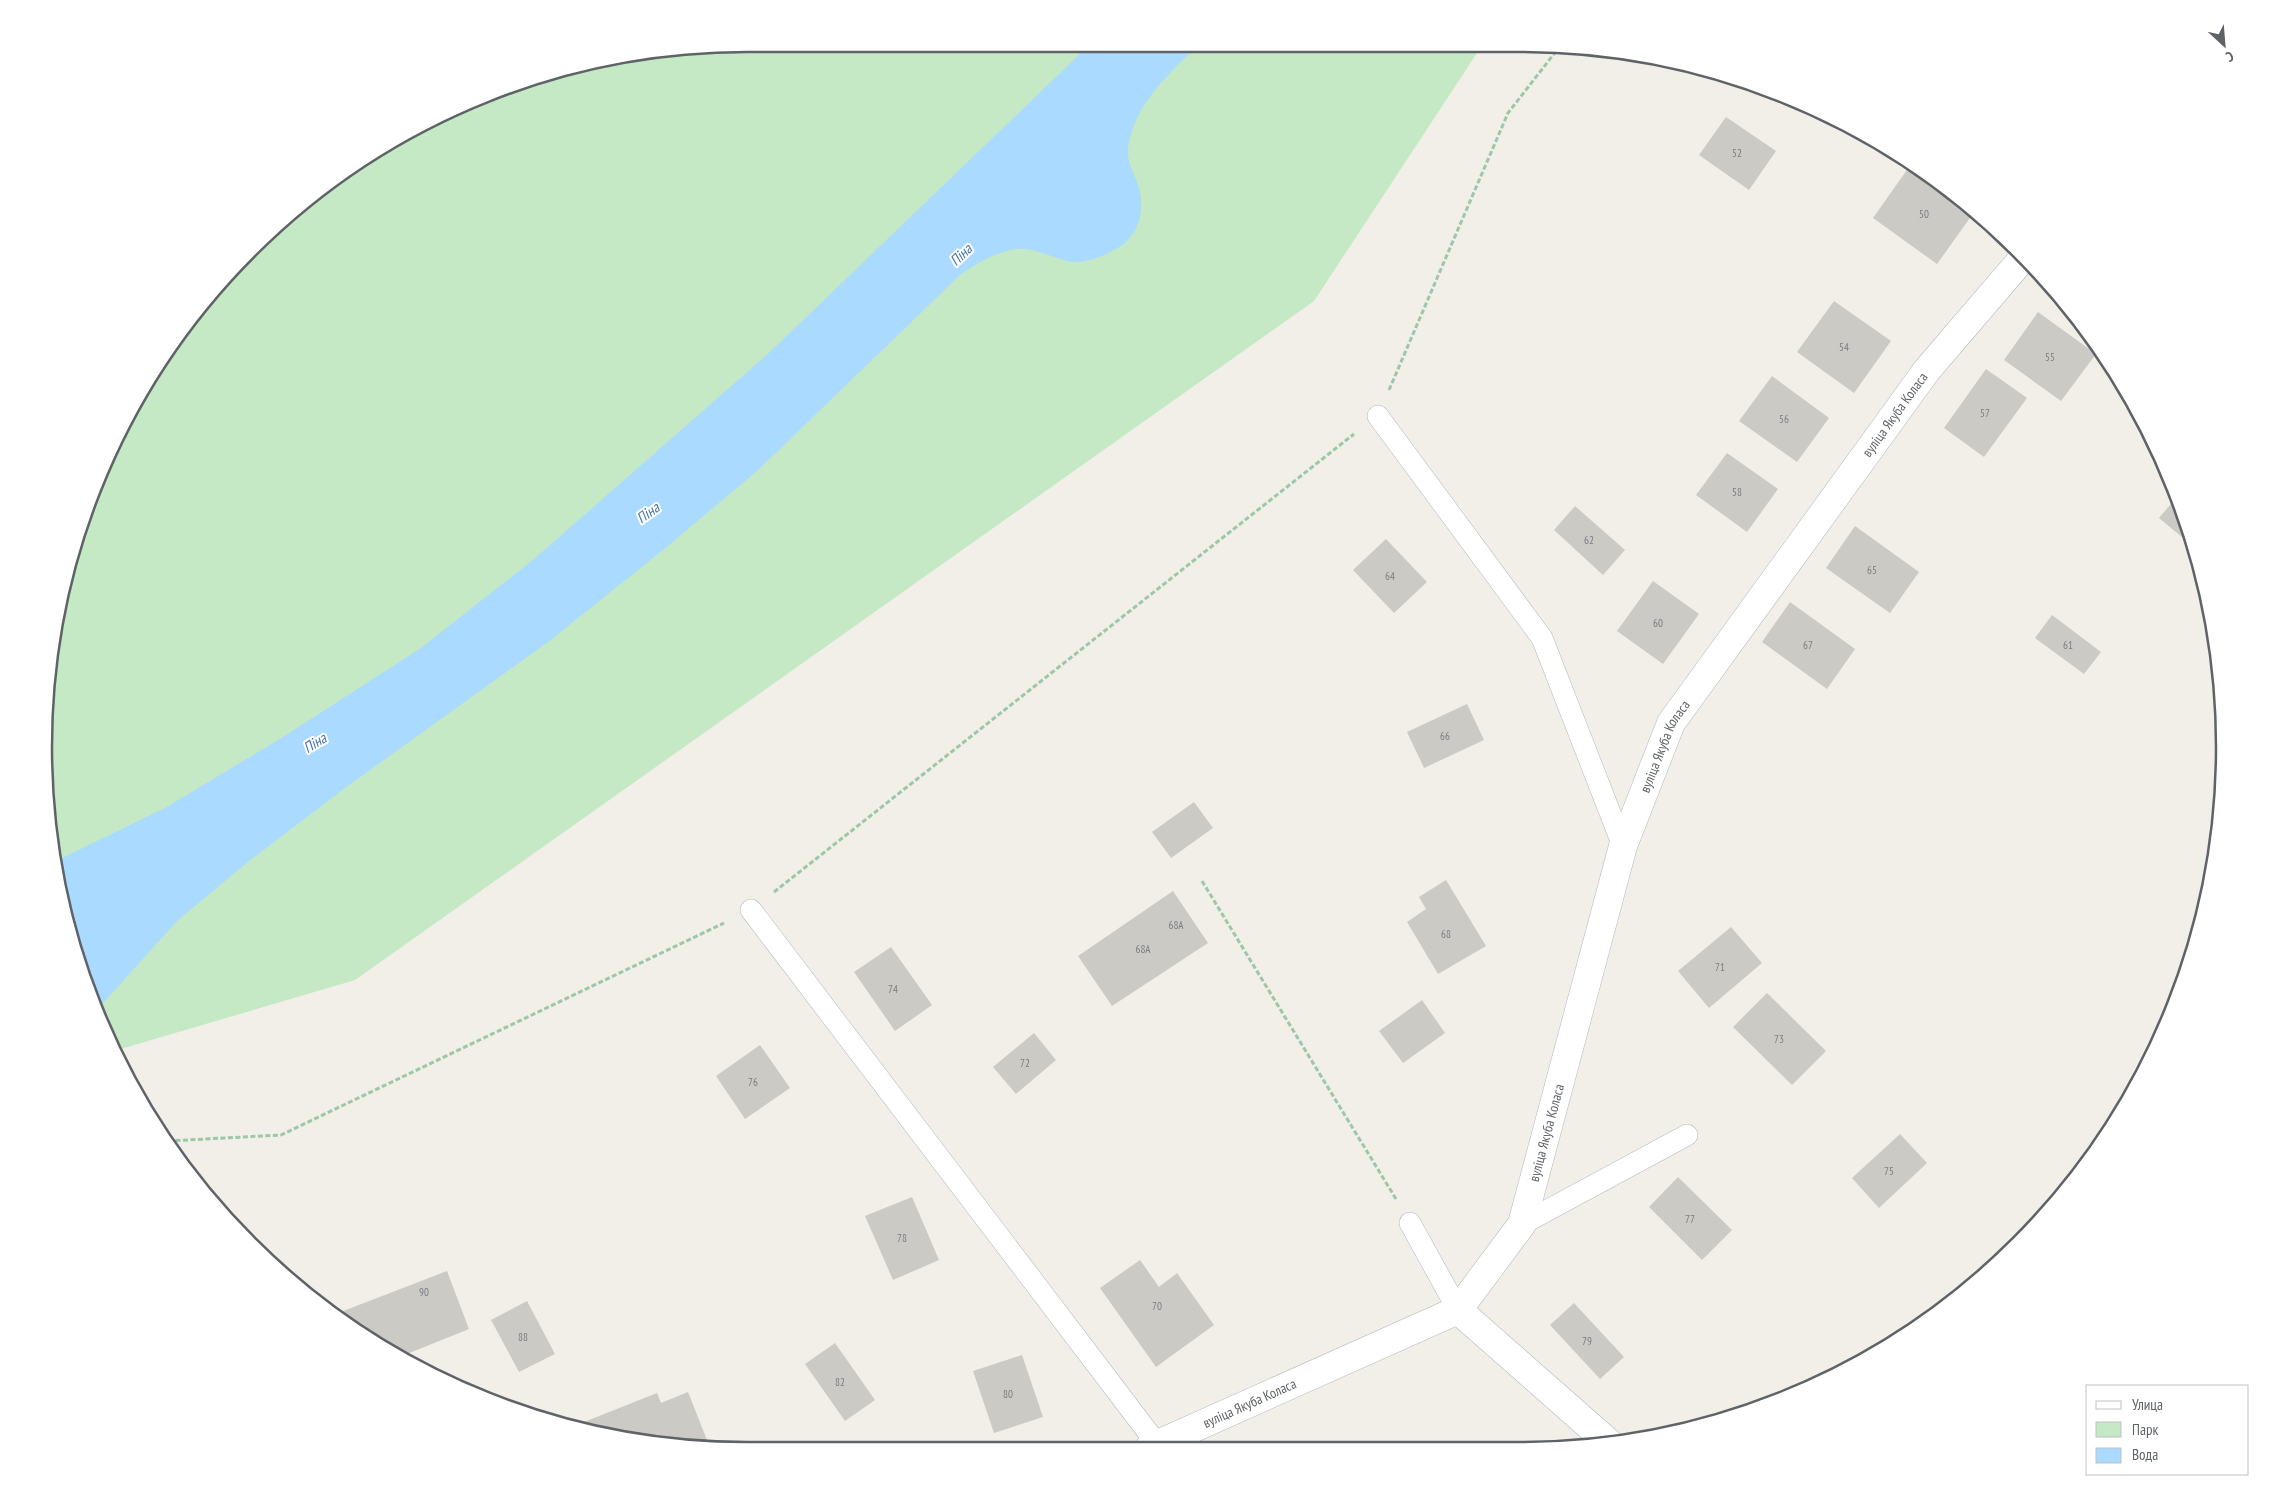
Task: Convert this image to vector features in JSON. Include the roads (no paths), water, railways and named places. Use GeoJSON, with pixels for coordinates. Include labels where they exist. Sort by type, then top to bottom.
{"type":"FeatureCollection","features":[{"type":"Feature","properties":{"kind":"street","name":"вуліца Якуба Коласа"},"geometry":{"type":"LineString","coordinates":[[1162,1442],[1458,1310],[1522,1224],[1623,846],[1671,723],[1927,370],[2019,263]]}},
{"type":"Feature","properties":{"kind":"street"},"geometry":{"type":"LineString","coordinates":[[1458,1310],[1603,1438]]}},
{"type":"Feature","properties":{"kind":"lane"},"geometry":{"type":"LineString","coordinates":[[1378,416],[1542,638],[1623,846]]}},
{"type":"Feature","properties":{"kind":"lane"},"geometry":{"type":"LineString","coordinates":[[751,910],[1150,1442]]}},
{"type":"Feature","properties":{"kind":"lane"},"geometry":{"type":"LineString","coordinates":[[1522,1224],[1687,1135]]}},
{"type":"Feature","properties":{"kind":"lane"},"geometry":{"type":"LineString","coordinates":[[1410,1223],[1458,1310]]}},
{"type":"Feature","properties":{"kind":"water","name":"Піна"},"geometry":{"type":"Polygon","coordinates":[[[1082,52],[1191,52],[1154,91],[1133,128],[1129,142],[1128,157],[1140,192],[1141,208],[1136,229],[1127,241],[1102,256],[1081,262],[1067,261],[1029,249],[1008,250],[987,258],[961,274],[757,471],[663,550],[548,642],[345,788],[249,861],[178,920],[102,1005],[89,971],[76,927],[62,858],[165,808],[283,737],[421,648],[533,560],[771,351],[1082,52]]]}}]}
